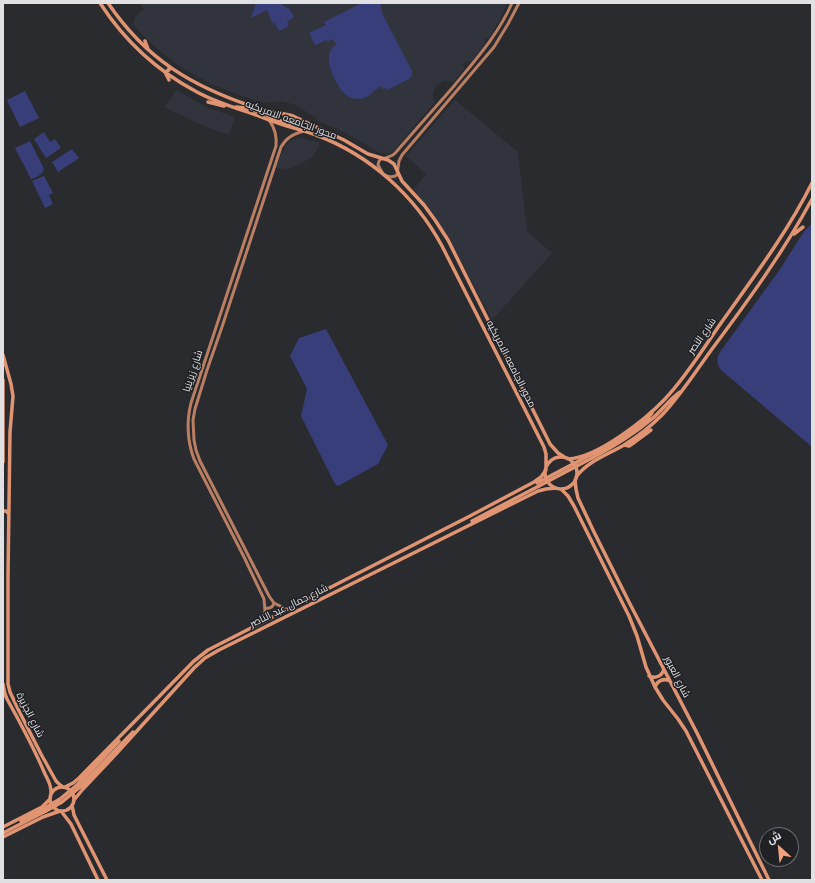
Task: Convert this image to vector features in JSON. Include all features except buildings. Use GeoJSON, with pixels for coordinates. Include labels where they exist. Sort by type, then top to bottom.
{"type":"FeatureCollection","features":[{"type":"Feature","properties":{"kind":"main road","name":"محور الجامعه الامريكيه"},"geometry":{"type":"LineString","coordinates":[[100,3],[114,26],[141,53],[165,72],[196,92],[334,143],[368,163],[398,187],[438,239],[544,447],[550,452],[558,453],[567,458]]}},
{"type":"Feature","properties":{"kind":"main road","name":"محور الجامعه الامريكيه"},"geometry":{"type":"LineString","coordinates":[[108,3],[125,26],[148,50],[179,74],[228,98],[264,110],[297,118],[338,136],[368,154],[392,162],[396,166],[402,182],[421,201],[448,240],[550,444],[550,452],[546,470]]}},
{"type":"Feature","properties":{"kind":"main road"},"geometry":{"type":"LineString","coordinates":[[395,157],[491,41],[512,3]]}},
{"type":"Feature","properties":{"kind":"main road"},"geometry":{"type":"LineString","coordinates":[[400,157],[398,159],[395,157],[383,158],[379,161],[378,167],[383,174],[393,177],[397,175],[400,157],[494,47],[508,24],[518,3]]}},
{"type":"Feature","properties":{"kind":"main road"},"geometry":{"type":"LineString","coordinates":[[145,41],[148,50]]}},
{"type":"Feature","properties":{"kind":"main road"},"geometry":{"type":"LineString","coordinates":[[169,67],[169,70],[165,72],[169,80]]}},
{"type":"Feature","properties":{"kind":"main road"},"geometry":{"type":"LineString","coordinates":[[175,79],[175,76],[179,74]]}},
{"type":"Feature","properties":{"kind":"main road"},"geometry":{"type":"LineString","coordinates":[[208,102],[246,108],[294,125],[297,122],[297,118]]}},
{"type":"Feature","properties":{"kind":"main road","name":"شارع زيزينيا"},"geometry":{"type":"LineString","coordinates":[[265,608],[264,599],[248,564],[194,459],[189,445],[187,424],[191,403],[276,146],[277,140],[275,131],[268,119]]}},
{"type":"Feature","properties":{"kind":"main road","name":"شارع زيزينيا"},"geometry":{"type":"LineString","coordinates":[[274,603],[200,461],[195,446],[193,425],[195,409],[281,148],[290,136],[304,131]]}},
{"type":"Feature","properties":{"kind":"main road"},"geometry":{"type":"LineString","coordinates":[[276,146],[281,148]]}},
{"type":"Feature","properties":{"kind":"main road"},"geometry":{"type":"LineString","coordinates":[[368,154],[374,161],[372,163],[368,163]]}},
{"type":"Feature","properties":{"kind":"main road"},"geometry":{"type":"LineString","coordinates":[[266,163],[270,164]]}},
{"type":"Feature","properties":{"kind":"main road"},"geometry":{"type":"LineString","coordinates":[[398,187],[397,182],[402,182]]}},
{"type":"Feature","properties":{"kind":"main road","name":"شارع النصر"},"geometry":{"type":"LineString","coordinates":[[567,458],[577,458],[601,447],[623,434],[655,409],[674,388],[765,262],[790,223],[812,183]]}},
{"type":"Feature","properties":{"kind":"main road"},"geometry":{"type":"LineString","coordinates":[[258,186],[260,193]]}},
{"type":"Feature","properties":{"kind":"main road","name":"شارع النصر"},"geometry":{"type":"LineString","coordinates":[[576,479],[587,466],[624,445],[652,424],[671,406],[792,236],[812,199]]}},
{"type":"Feature","properties":{"kind":"main road"},"geometry":{"type":"LineString","coordinates":[[785,221],[790,223]]}},
{"type":"Feature","properties":{"kind":"main road"},"geometry":{"type":"LineString","coordinates":[[792,236],[803,227]]}},
{"type":"Feature","properties":{"kind":"main road"},"geometry":{"type":"LineString","coordinates":[[240,253],[246,254]]}},
{"type":"Feature","properties":{"kind":"main road"},"geometry":{"type":"LineString","coordinates":[[238,259],[244,260]]}},
{"type":"Feature","properties":{"kind":"main road"},"geometry":{"type":"LineString","coordinates":[[462,285],[468,281]]}},
{"type":"Feature","properties":{"kind":"main road"},"geometry":{"type":"LineString","coordinates":[[722,312],[727,315]]}},
{"type":"Feature","properties":{"kind":"main road"},"geometry":{"type":"LineString","coordinates":[[719,340],[720,345]]}},
{"type":"Feature","properties":{"kind":"main road","name":"شارع الجزيرة"},"geometry":{"type":"LineString","coordinates":[[3,355],[12,384],[8,506],[7,677],[12,697],[56,781],[64,787]]}},
{"type":"Feature","properties":{"kind":"main road"},"geometry":{"type":"LineString","coordinates":[[687,361],[692,364]]}},
{"type":"Feature","properties":{"kind":"main road"},"geometry":{"type":"LineString","coordinates":[[3,380],[3,462]]}},
{"type":"Feature","properties":{"kind":"main road"},"geometry":{"type":"LineString","coordinates":[[520,384],[527,387]]}},
{"type":"Feature","properties":{"kind":"main road"},"geometry":{"type":"LineString","coordinates":[[591,456],[620,443],[634,434],[653,418],[676,395],[683,391]]}},
{"type":"Feature","properties":{"kind":"main road"},"geometry":{"type":"LineString","coordinates":[[460,530],[538,483],[615,443],[648,419],[655,409]]}},
{"type":"Feature","properties":{"kind":"main road"},"geometry":{"type":"LineString","coordinates":[[521,410],[528,414]]}},
{"type":"Feature","properties":{"kind":"main road"},"geometry":{"type":"LineString","coordinates":[[187,424],[189,426],[193,425]]}},
{"type":"Feature","properties":{"kind":"main road"},"geometry":{"type":"LineString","coordinates":[[187,430],[193,431]]}},
{"type":"Feature","properties":{"kind":"main road"},"geometry":{"type":"LineString","coordinates":[[624,445],[629,446],[651,430]]}},
{"type":"Feature","properties":{"kind":"main road"},"geometry":{"type":"LineString","coordinates":[[581,456],[579,459],[580,464],[587,466]]}},
{"type":"Feature","properties":{"kind":"main road"},"geometry":{"type":"LineString","coordinates":[[538,483],[548,465],[553,459],[562,457],[571,460],[576,466],[576,479],[569,486],[561,489],[556,488],[548,482],[546,470]]}},
{"type":"Feature","properties":{"kind":"main road","name":"شارع العبور"},"geometry":{"type":"LineString","coordinates":[[576,479],[572,493],[575,508],[629,616],[637,636],[649,676],[663,700],[681,722],[691,740],[762,880]]}},
{"type":"Feature","properties":{"kind":"main road"},"geometry":{"type":"LineString","coordinates":[[538,483],[542,484],[543,490]]}},
{"type":"Feature","properties":{"kind":"main road","name":"شارع جمال عبد الناصر"},"geometry":{"type":"LineString","coordinates":[[79,786],[126,734],[132,725],[201,655],[216,645],[538,483]]}},
{"type":"Feature","properties":{"kind":"main road","name":"شارع جمال عبد الناصر"},"geometry":{"type":"LineString","coordinates":[[79,786],[130,734],[139,729],[201,661],[214,652],[543,490],[556,488]]}},
{"type":"Feature","properties":{"kind":"main road","name":"شارع العبور"},"geometry":{"type":"LineString","coordinates":[[561,489],[572,493],[579,501],[747,833],[769,880]]}},
{"type":"Feature","properties":{"kind":"main road"},"geometry":{"type":"LineString","coordinates":[[3,507],[6,508],[8,506]]}},
{"type":"Feature","properties":{"kind":"main road"},"geometry":{"type":"LineString","coordinates":[[3,512],[6,511],[8,513]]}},
{"type":"Feature","properties":{"kind":"main road"},"geometry":{"type":"LineString","coordinates":[[223,516],[227,513]]}},
{"type":"Feature","properties":{"kind":"main road"},"geometry":{"type":"LineString","coordinates":[[260,623],[265,608],[272,607],[274,603],[286,609]]}},
{"type":"Feature","properties":{"kind":"main road"},"geometry":{"type":"LineString","coordinates":[[649,676],[659,676],[664,669]]}},
{"type":"Feature","properties":{"kind":"main road"},"geometry":{"type":"LineString","coordinates":[[655,687],[660,681],[670,681]]}},
{"type":"Feature","properties":{"kind":"main road","name":"شارع الجزيرة"},"geometry":{"type":"LineString","coordinates":[[3,684],[7,699],[38,757],[52,790],[51,794]]}},
{"type":"Feature","properties":{"kind":"main road"},"geometry":{"type":"LineString","coordinates":[[5,694],[8,695],[10,692]]}},
{"type":"Feature","properties":{"kind":"main road"},"geometry":{"type":"LineString","coordinates":[[7,699],[12,697]]}},
{"type":"Feature","properties":{"kind":"main road"},"geometry":{"type":"LineString","coordinates":[[50,785],[54,784],[56,781]]}},
{"type":"Feature","properties":{"kind":"main road"},"geometry":{"type":"LineString","coordinates":[[3,833],[45,808],[51,794],[56,788],[79,786]]}},
{"type":"Feature","properties":{"kind":"main road"},"geometry":{"type":"LineString","coordinates":[[3,837],[49,815],[69,809],[79,786]]}},
{"type":"Feature","properties":{"kind":"main road"},"geometry":{"type":"LineString","coordinates":[[3,829],[45,808],[62,802],[79,786]]}},
{"type":"Feature","properties":{"kind":"main road"},"geometry":{"type":"LineString","coordinates":[[64,787],[74,794],[74,800]]}},
{"type":"Feature","properties":{"kind":"main road"},"geometry":{"type":"LineString","coordinates":[[50,799],[52,806],[61,811],[68,819],[98,880]]}},
{"type":"Feature","properties":{"kind":"main road"},"geometry":{"type":"LineString","coordinates":[[72,805],[78,824],[107,880]]}},
{"type":"Feature","properties":{"kind":"main road"},"geometry":{"type":"LineString","coordinates":[[45,808],[48,809],[49,815]]}},
{"type":"Feature","properties":{"kind":"main road"},"geometry":{"type":"LineString","coordinates":[[68,819],[70,815],[74,815]]}},
{"type":"Feature","properties":{"kind":"shaded area"},"geometry":{"type":"Polygon","coordinates":[[[139,3],[508,3],[488,40],[486,37],[484,41],[485,44],[470,63],[466,61],[462,65],[465,68],[453,82],[443,81],[436,86],[433,92],[435,102],[394,150],[391,153],[386,154],[380,153],[346,133],[316,120],[317,118],[298,106],[279,101],[268,103],[266,101],[265,103],[245,97],[213,85],[182,68],[155,47],[137,29],[134,24],[134,19],[144,9],[139,3]]]}},
{"type":"Feature","properties":{"kind":"shaded area"},"geometry":{"type":"Polygon","coordinates":[[[256,3],[281,3],[288,9],[289,8],[294,17],[287,22],[289,26],[279,31],[275,23],[273,24],[267,10],[251,17],[256,3]]]}},
{"type":"Feature","properties":{"kind":"shaded area"},"geometry":{"type":"Polygon","coordinates":[[[362,3],[380,3],[382,13],[412,71],[412,75],[409,79],[387,90],[386,88],[383,89],[381,86],[369,96],[358,99],[349,97],[343,92],[331,71],[329,54],[331,49],[336,44],[332,39],[328,42],[326,40],[315,45],[309,33],[326,25],[324,22],[362,3]]]}},
{"type":"Feature","properties":{"kind":"shaded area"},"geometry":{"type":"Polygon","coordinates":[[[177,90],[206,107],[235,117],[229,135],[202,125],[164,107],[177,90]]]}},
{"type":"Feature","properties":{"kind":"shaded area"},"geometry":{"type":"Polygon","coordinates":[[[25,91],[39,118],[20,127],[7,100],[25,91]]]}},
{"type":"Feature","properties":{"kind":"shaded area"},"geometry":{"type":"Polygon","coordinates":[[[455,100],[518,152],[527,231],[552,253],[492,320],[448,236],[414,189],[426,174],[406,156],[455,100]]]}},
{"type":"Feature","properties":{"kind":"shaded area"},"geometry":{"type":"Polygon","coordinates":[[[44,132],[50,142],[55,139],[61,148],[46,158],[34,139],[44,132]]]}},
{"type":"Feature","properties":{"kind":"shaded area"},"geometry":{"type":"Polygon","coordinates":[[[302,138],[320,143],[313,157],[289,169],[276,168],[286,145],[292,140],[302,138]]]}},
{"type":"Feature","properties":{"kind":"shaded area"},"geometry":{"type":"Polygon","coordinates":[[[30,141],[44,169],[41,174],[31,179],[15,148],[30,141]]]}},
{"type":"Feature","properties":{"kind":"shaded area"},"geometry":{"type":"Polygon","coordinates":[[[72,149],[79,158],[58,172],[52,162],[72,149]]]}},
{"type":"Feature","properties":{"kind":"shaded area"},"geometry":{"type":"Polygon","coordinates":[[[44,176],[53,193],[49,195],[53,204],[45,208],[32,181],[44,176]]]}},
{"type":"Feature","properties":{"kind":"shaded area"},"geometry":{"type":"Polygon","coordinates":[[[812,224],[812,447],[721,370],[718,357],[720,352],[778,272],[805,230],[812,224]]]}},
{"type":"Feature","properties":{"kind":"shaded area"},"geometry":{"type":"Polygon","coordinates":[[[326,329],[388,445],[378,464],[338,486],[335,484],[301,416],[307,389],[290,356],[299,338],[326,329]]]}}]}
